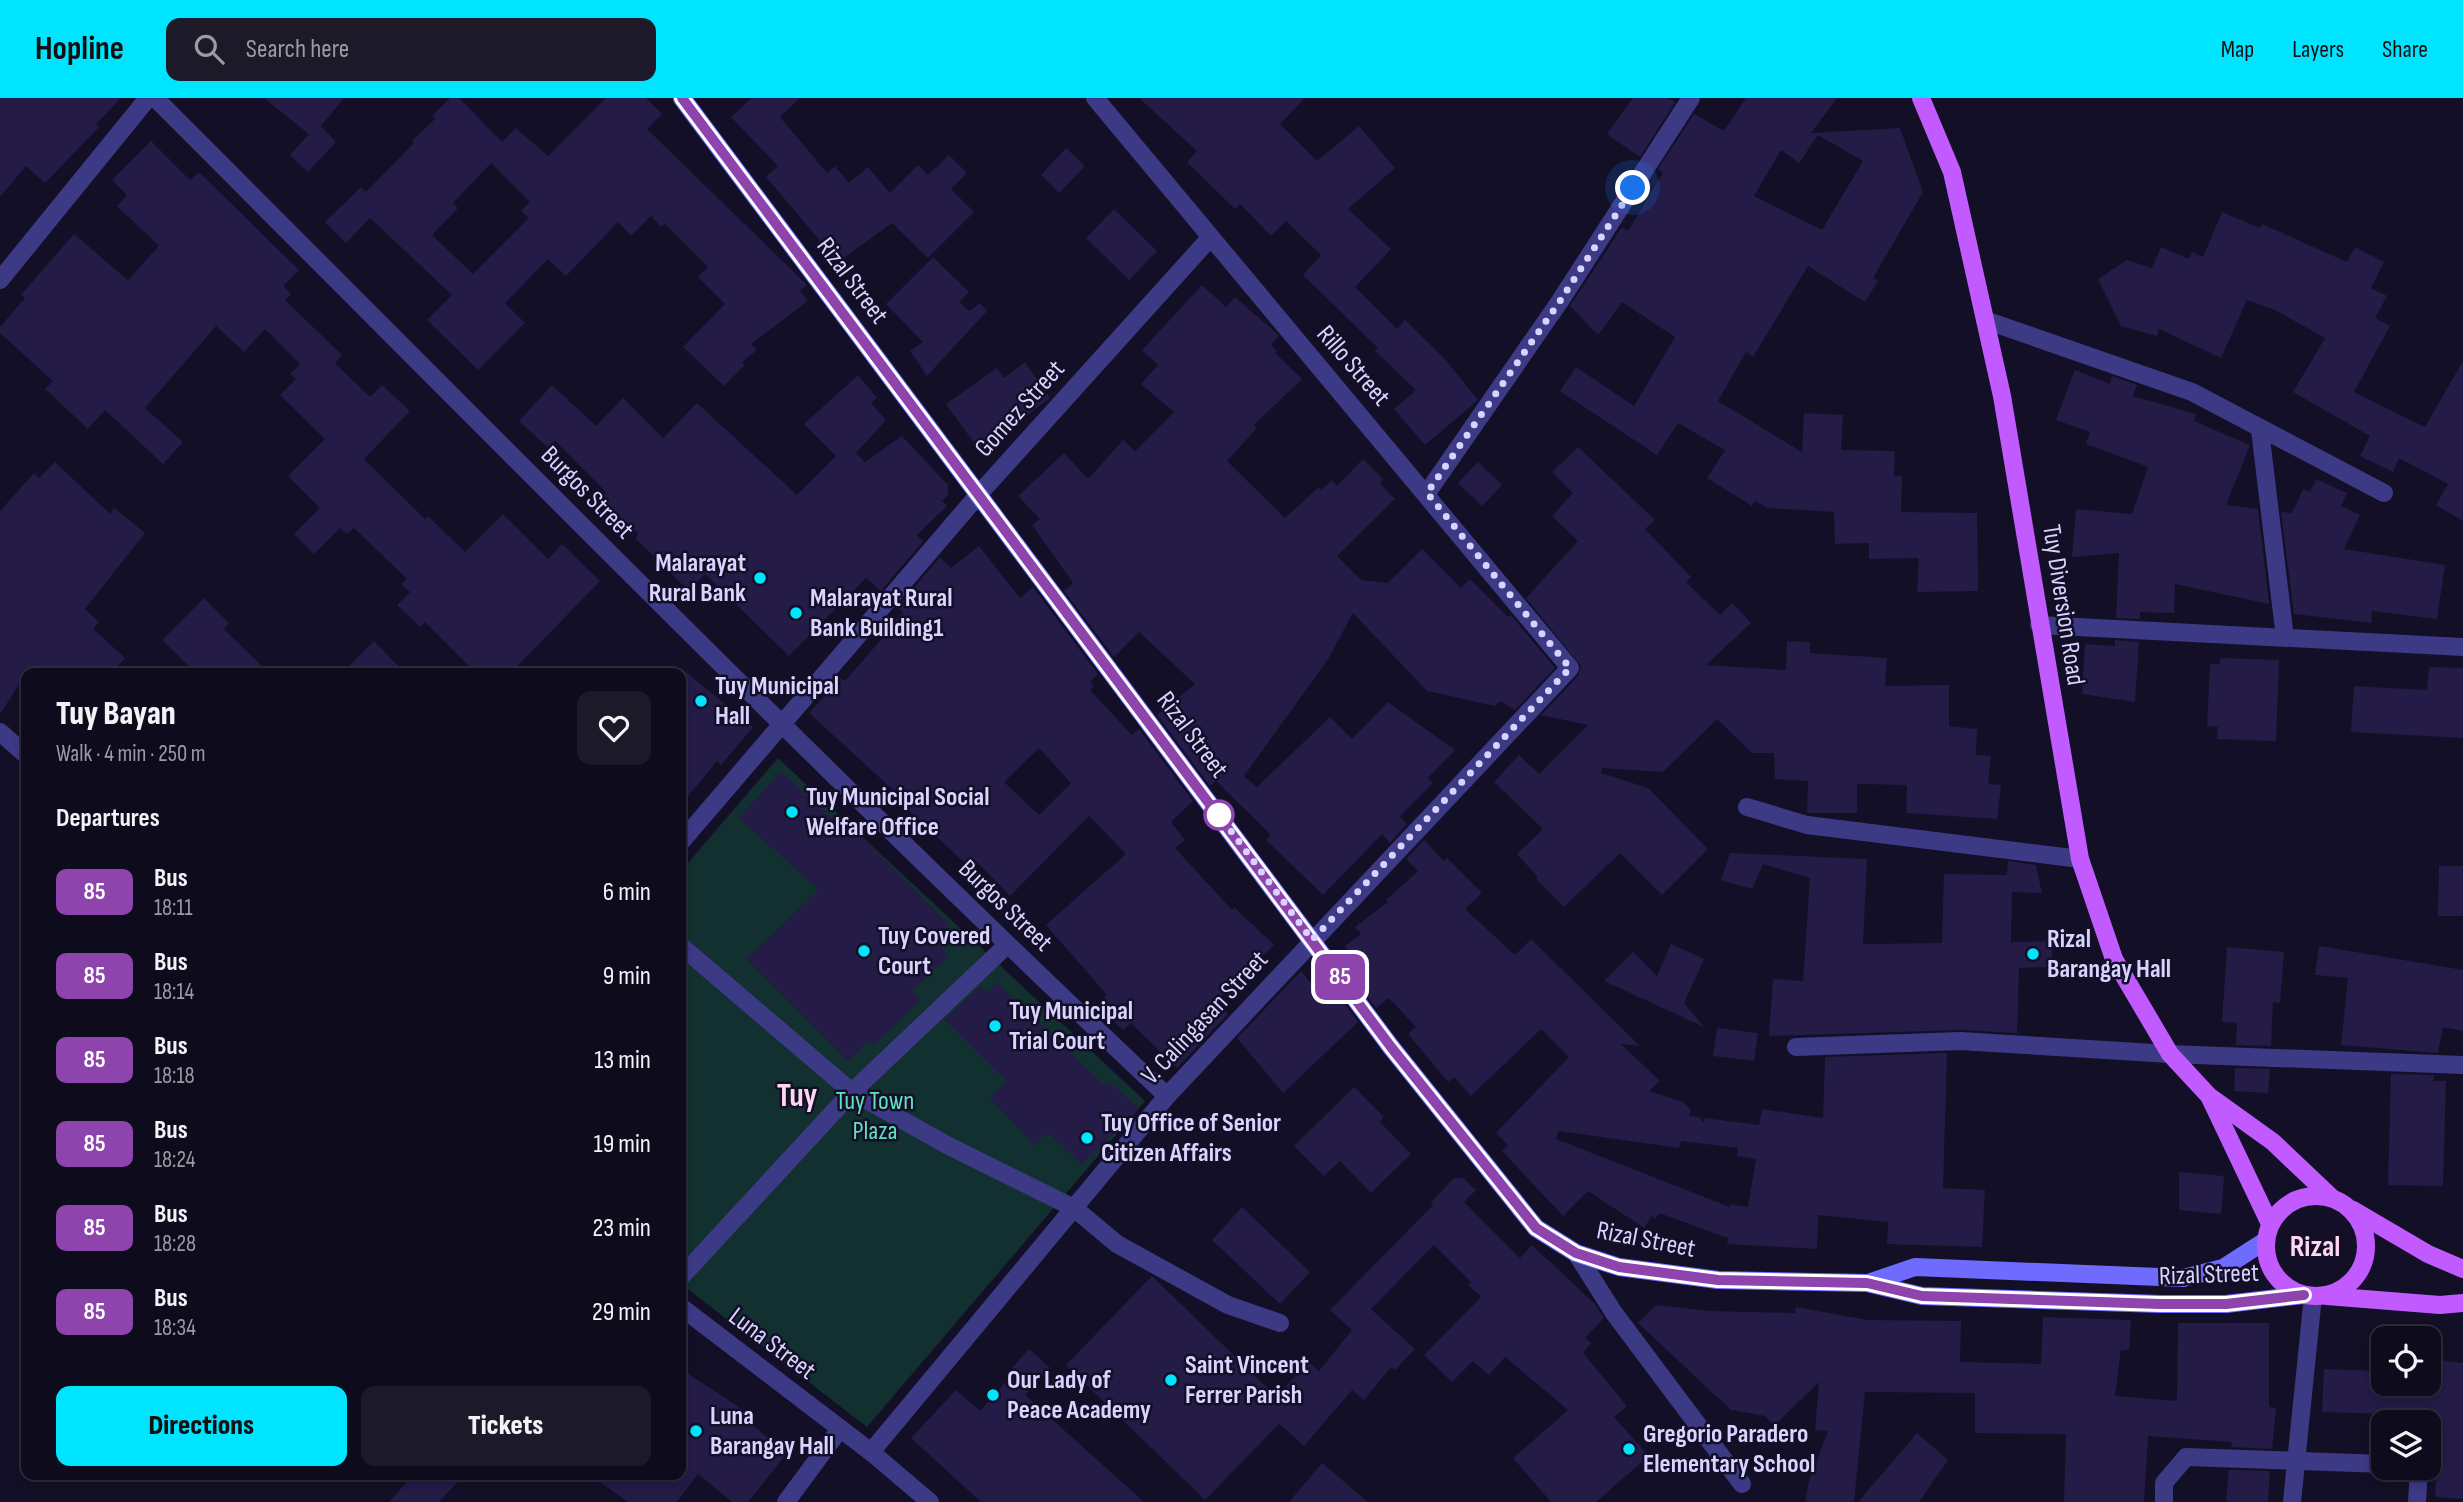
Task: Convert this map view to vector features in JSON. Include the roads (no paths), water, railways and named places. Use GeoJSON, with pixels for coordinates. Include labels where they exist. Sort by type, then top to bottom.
{"type":"FeatureCollection","features":[{"type":"Feature","properties":{"kind":"main road","name":"Rizal Street"},"geometry":{"type":"LineString","coordinates":[[682,98],[1391,1047],[1536,1228],[1576,1253],[1619,1267],[1706,1278],[1867,1283],[1922,1296],[2160,1304],[2226,1304],[2313,1295]]}},
{"type":"Feature","properties":{"kind":"main road","name":"Tuy Diversion Road"},"geometry":{"type":"LineString","coordinates":[[1922,98],[1952,172],[2002,396],[2080,859],[2114,959],[2170,1054],[2209,1096],[2273,1142],[2331,1197]]}},
{"type":"Feature","properties":{"kind":"main road","name":"Tuy Diversion Road"},"geometry":{"type":"LineString","coordinates":[[2209,1096],[2268,1233]]}},
{"type":"Feature","properties":{"kind":"main road"},"geometry":{"type":"LineString","coordinates":[[2463,1269],[2428,1254],[2331,1197],[2312,1195],[2295,1200],[2281,1209],[2268,1233],[2267,1259],[2274,1275],[2287,1288],[2313,1295],[2440,1305],[2463,1303]]}},
{"type":"Feature","properties":{"kind":"main road"},"geometry":{"type":"LineString","coordinates":[[2313,1295],[2342,1289],[2357,1276],[2365,1258],[2366,1239],[2360,1221],[2347,1206]]}},
{"type":"Feature","properties":{"kind":"main road","name":"Rizal Street"},"geometry":{"type":"LineString","coordinates":[[1867,1283],[1915,1267],[2183,1278],[2224,1268],[2268,1233]]}},
{"type":"Feature","properties":{"kind":"street"},"geometry":{"type":"LineString","coordinates":[[0,280],[148,98]]}},
{"type":"Feature","properties":{"kind":"street","name":"Burgos Street"},"geometry":{"type":"LineString","coordinates":[[155,98],[780,724],[1006,945],[1167,1096]]}},
{"type":"Feature","properties":{"kind":"street","name":"Rillo Street"},"geometry":{"type":"LineString","coordinates":[[1095,98],[1427,493],[1570,668]]}},
{"type":"Feature","properties":{"kind":"street"},"geometry":{"type":"LineString","coordinates":[[1427,493],[1560,301],[1691,98]]}},
{"type":"Feature","properties":{"kind":"street","name":"Gomez Street"},"geometry":{"type":"LineString","coordinates":[[686,836],[979,494],[1210,238]]}},
{"type":"Feature","properties":{"kind":"street"},"geometry":{"type":"LineString","coordinates":[[1985,320],[2192,392],[2384,493]]}},
{"type":"Feature","properties":{"kind":"street"},"geometry":{"type":"LineString","coordinates":[[2260,430],[2285,638]]}},
{"type":"Feature","properties":{"kind":"street"},"geometry":{"type":"LineString","coordinates":[[2039,625],[2463,648]]}},
{"type":"Feature","properties":{"kind":"street","name":"V. Calingasan Street"},"geometry":{"type":"LineString","coordinates":[[871,1452],[1167,1096],[1570,668]]}},
{"type":"Feature","properties":{"kind":"street"},"geometry":{"type":"LineString","coordinates":[[0,732],[21,751]]}},
{"type":"Feature","properties":{"kind":"street"},"geometry":{"type":"LineString","coordinates":[[1747,807],[1807,825],[2080,859]]}},
{"type":"Feature","properties":{"kind":"street"},"geometry":{"type":"LineString","coordinates":[[686,1272],[852,1092],[1006,945]]}},
{"type":"Feature","properties":{"kind":"street"},"geometry":{"type":"LineString","coordinates":[[686,950],[852,1092],[947,1145],[1074,1208],[1117,1244],[1228,1305],[1280,1323]]}},
{"type":"Feature","properties":{"kind":"street"},"geometry":{"type":"LineString","coordinates":[[1796,1047],[1959,1041],[2170,1054],[2463,1065]]}},
{"type":"Feature","properties":{"kind":"street"},"geometry":{"type":"LineString","coordinates":[[1576,1253],[1614,1313],[1742,1484]]}},
{"type":"Feature","properties":{"kind":"street"},"geometry":{"type":"LineString","coordinates":[[2292,1502],[2313,1295]]}},
{"type":"Feature","properties":{"kind":"street","name":"Luna Street"},"geometry":{"type":"LineString","coordinates":[[686,1311],[871,1452],[929,1502]]}},
{"type":"Feature","properties":{"kind":"street"},"geometry":{"type":"LineString","coordinates":[[786,1502],[840,1429]]}},
{"type":"Feature","properties":{"kind":"street"},"geometry":{"type":"LineString","coordinates":[[2164,1502],[2164,1483],[2186,1457],[2371,1464]]}},
{"type":"Feature","properties":{"kind":"street"},"geometry":{"type":"LineString","coordinates":[[2417,1502],[2418,1480]]}},
{"type":"Feature","properties":{"kind":"place","name":"Malarayat Rural Bank"},"geometry":{"type":"Point","coordinates":[760,578]}},
{"type":"Feature","properties":{"kind":"place","name":"Malarayat Rural Bank Building1"},"geometry":{"type":"Point","coordinates":[796,613]}},
{"type":"Feature","properties":{"kind":"place","name":"Tuy Municipal Hall"},"geometry":{"type":"Point","coordinates":[701,701]}},
{"type":"Feature","properties":{"kind":"place","name":"Tuy Municipal Social Welfare Office"},"geometry":{"type":"Point","coordinates":[792,812]}},
{"type":"Feature","properties":{"kind":"place","name":"Tuy Covered Court"},"geometry":{"type":"Point","coordinates":[864,951]}},
{"type":"Feature","properties":{"kind":"place","name":"Rizal Barangay Hall"},"geometry":{"type":"Point","coordinates":[2033,954]}},
{"type":"Feature","properties":{"kind":"place","name":"Tuy Municipal Trial Court"},"geometry":{"type":"Point","coordinates":[995,1026]}},
{"type":"Feature","properties":{"kind":"place","name":"Tuy Office of Senior Citizen Affairs"},"geometry":{"type":"Point","coordinates":[1087,1138]}},
{"type":"Feature","properties":{"kind":"place","name":"Saint Vincent Ferrer Parish"},"geometry":{"type":"Point","coordinates":[1171,1380]}},
{"type":"Feature","properties":{"kind":"place","name":"Our Lady of Peace Academy"},"geometry":{"type":"Point","coordinates":[993,1395]}},
{"type":"Feature","properties":{"kind":"place","name":"Luna Barangay Hall"},"geometry":{"type":"Point","coordinates":[696,1431]}},
{"type":"Feature","properties":{"kind":"place","name":"Gregorio Paradero Elementary School"},"geometry":{"type":"Point","coordinates":[1629,1449]}},
{"type":"Feature","properties":{"kind":"district","name":"Tuy"},"geometry":{"type":"Point","coordinates":[797,1096]}},
{"type":"Feature","properties":{"kind":"district","name":"Rizal"},"geometry":{"type":"Point","coordinates":[2315,1247]}},
{"type":"Feature","properties":{"kind":"park label","name":"Tuy Town Plaza"},"geometry":{"type":"Point","coordinates":[875,1116]}}]}
